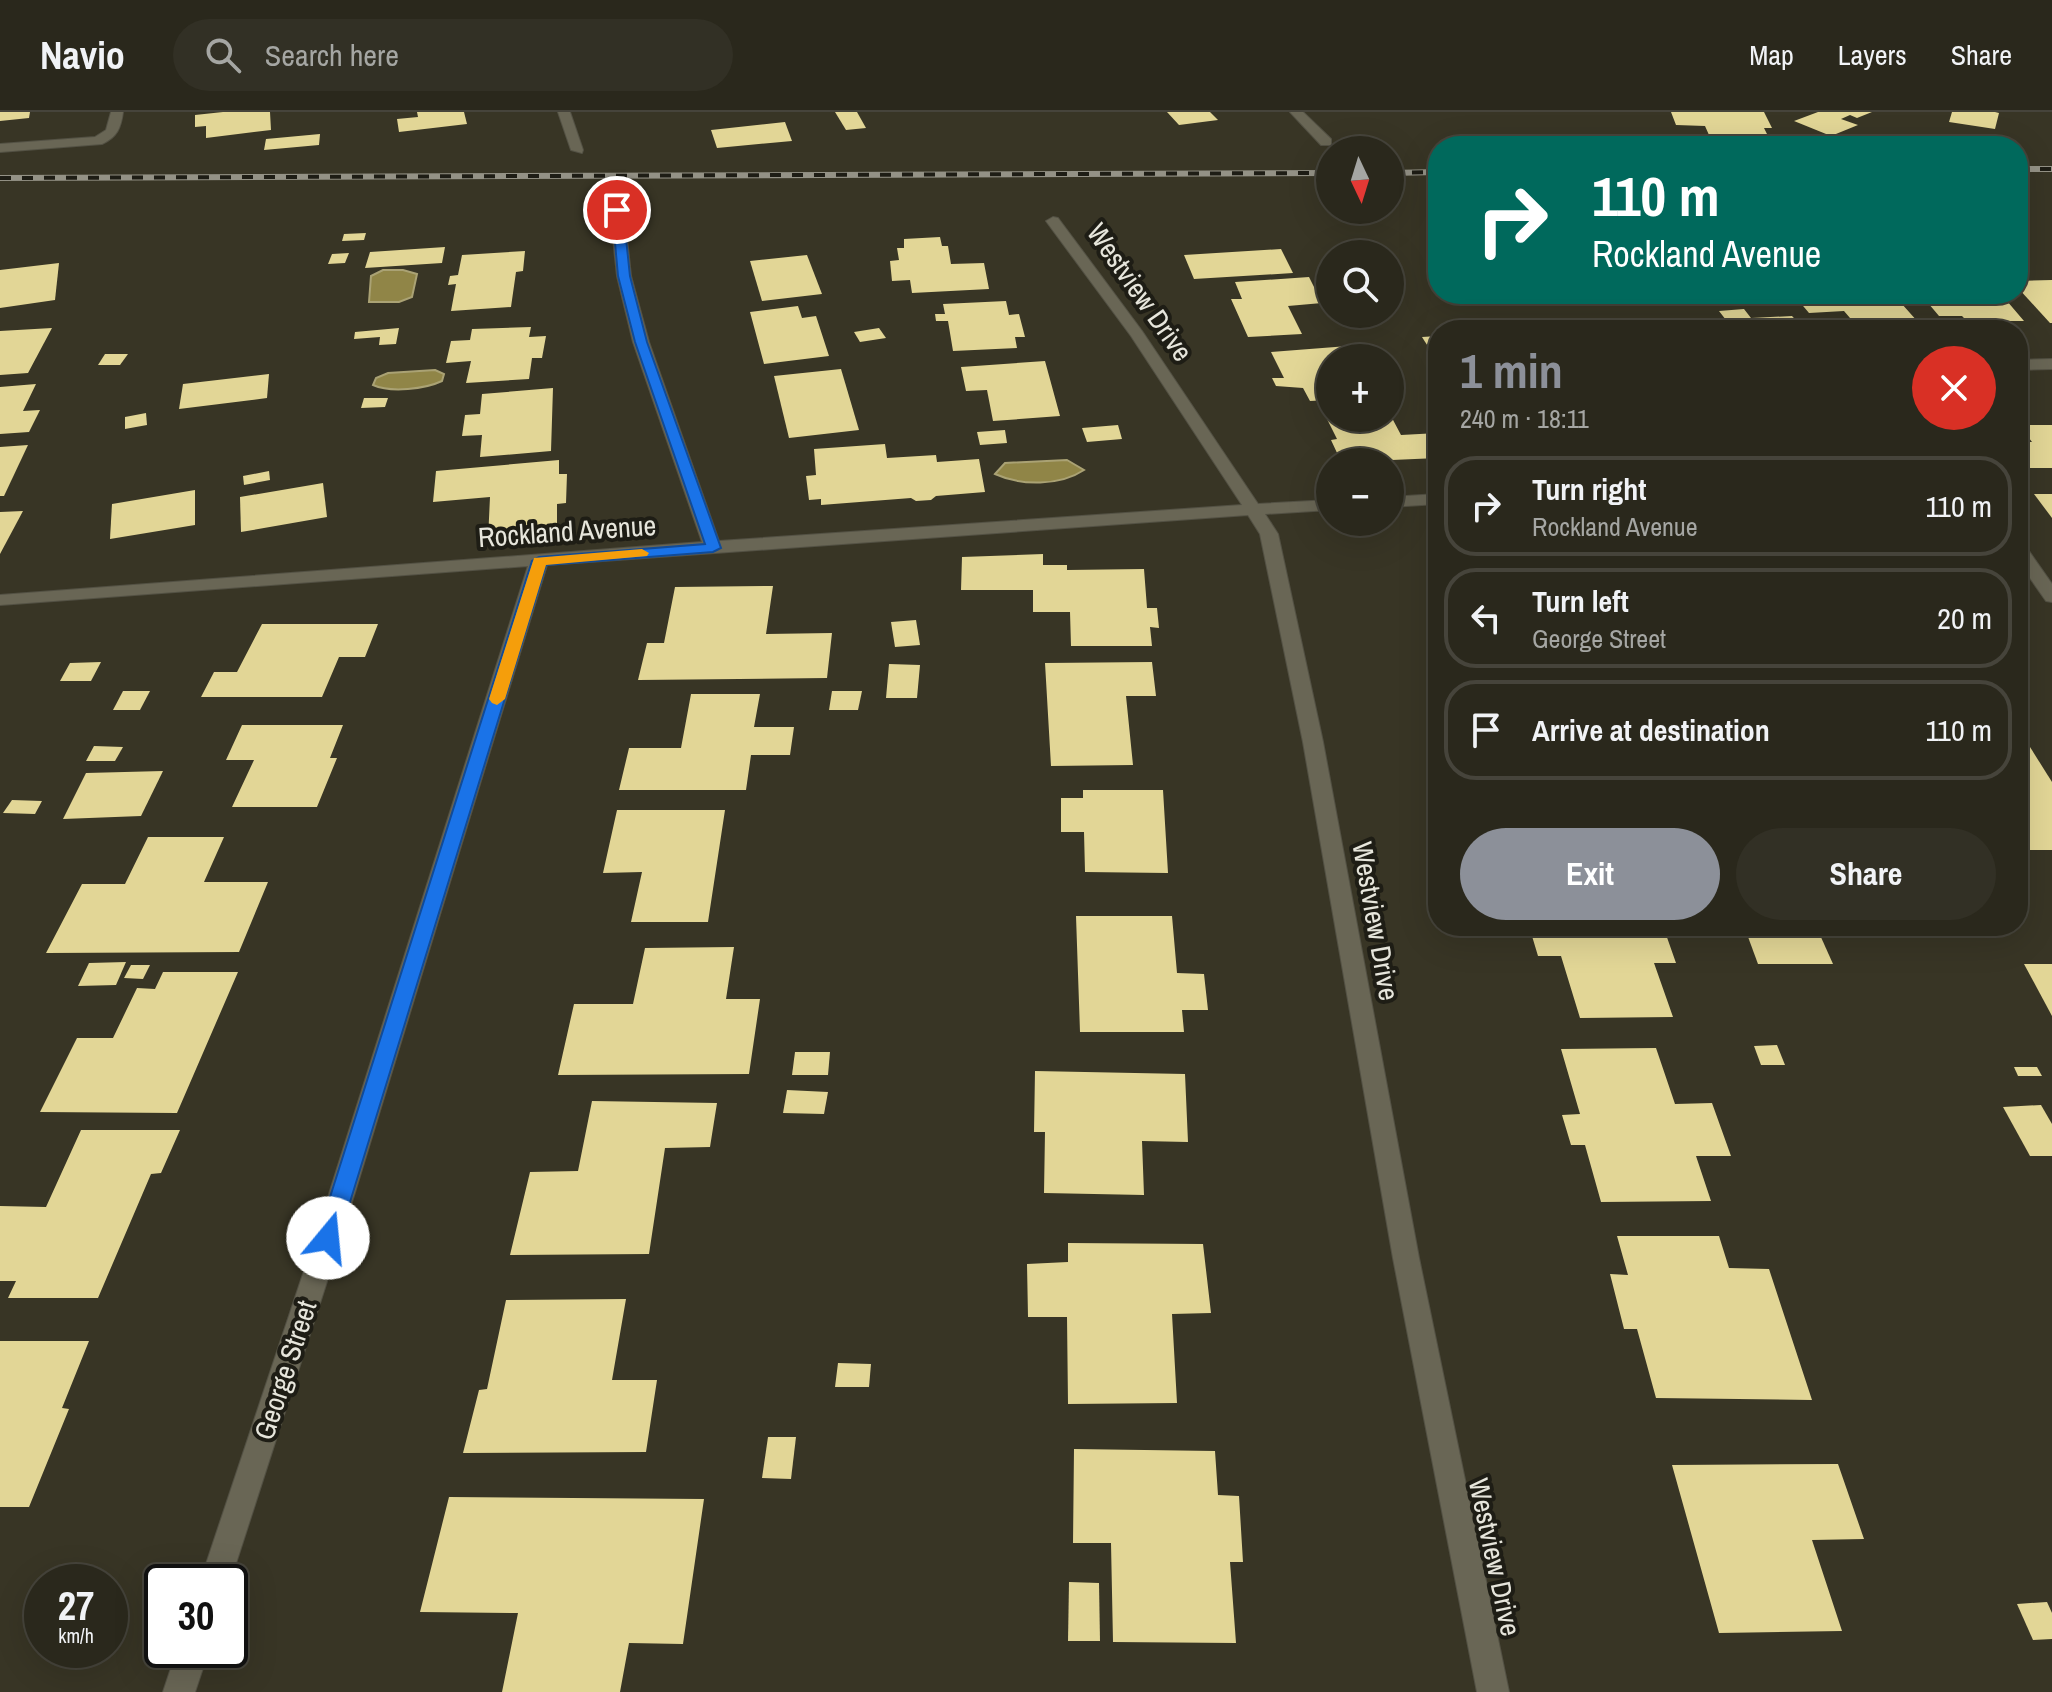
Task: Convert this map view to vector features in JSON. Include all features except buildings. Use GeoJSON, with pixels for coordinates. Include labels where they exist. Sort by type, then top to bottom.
{"type":"FeatureCollection","features":[{"type":"Feature","properties":{"kind":"street"},"geometry":{"type":"LineString","coordinates":[[0,148],[97,141],[114,131],[117,112]]}},
{"type":"Feature","properties":{"kind":"street"},"geometry":{"type":"LineString","coordinates":[[564,112],[577,150]]}},
{"type":"Feature","properties":{"kind":"street"},"geometry":{"type":"LineString","coordinates":[[1296,112],[1320,136]]}},
{"type":"Feature","properties":{"kind":"street"},"geometry":{"type":"LineString","coordinates":[[617,210],[624,276],[641,342],[713,548]]}},
{"type":"Feature","properties":{"kind":"street","name":"Westview Drive"},"geometry":{"type":"LineString","coordinates":[[1053,221],[1137,334],[1269,534],[1313,742],[1409,1272],[1493,1692]]}},
{"type":"Feature","properties":{"kind":"street"},"geometry":{"type":"LineString","coordinates":[[2028,365],[2052,364]]}},
{"type":"Feature","properties":{"kind":"street"},"geometry":{"type":"LineString","coordinates":[[1404,501],[1428,500]]}},
{"type":"Feature","properties":{"kind":"street","name":"Rockland Avenue"},"geometry":{"type":"LineString","coordinates":[[0,600],[1316,506]]}},
{"type":"Feature","properties":{"kind":"street","name":"George Street"},"geometry":{"type":"LineString","coordinates":[[221,1564],[328,1238],[539,561]]}},
{"type":"Feature","properties":{"kind":"street"},"geometry":{"type":"LineString","coordinates":[[2028,562],[2052,597]]}},
{"type":"Feature","properties":{"kind":"street"},"geometry":{"type":"LineString","coordinates":[[179,1692],[187,1668]]}},
{"type":"Feature","properties":{"kind":"shaded area"},"geometry":{"type":"Polygon","coordinates":[[[383,270],[417,274],[412,297],[399,302],[369,302],[371,276],[383,270]]]}},
{"type":"Feature","properties":{"kind":"shaded area"},"geometry":{"type":"Polygon","coordinates":[[[435,370],[444,374],[442,381],[427,386],[398,389],[373,385],[376,378],[388,373],[435,370]]]}},
{"type":"Feature","properties":{"kind":"shaded area"},"geometry":{"type":"Polygon","coordinates":[[[1067,460],[1084,470],[1064,479],[1040,482],[1016,481],[995,474],[1005,463],[1067,460]]]}},
{"type":"Feature","properties":{"kind":"railway"},"geometry":{"type":"LineString","coordinates":[[2028,169],[2052,169]]}},
{"type":"Feature","properties":{"kind":"railway"},"geometry":{"type":"LineString","coordinates":[[1404,173],[1428,172]]}},
{"type":"Feature","properties":{"kind":"railway"},"geometry":{"type":"LineString","coordinates":[[0,178],[1316,173]]}},
{"type":"Feature","properties":{"kind":"slow traffic"},"geometry":{"type":"LineString","coordinates":[[497,699],[539,561],[642,553]]}},
{"type":"Feature","properties":{"kind":"route"},"geometry":{"type":"LineString","coordinates":[[328,1238],[539,561],[713,548],[641,342],[624,276],[617,210]]}}]}
